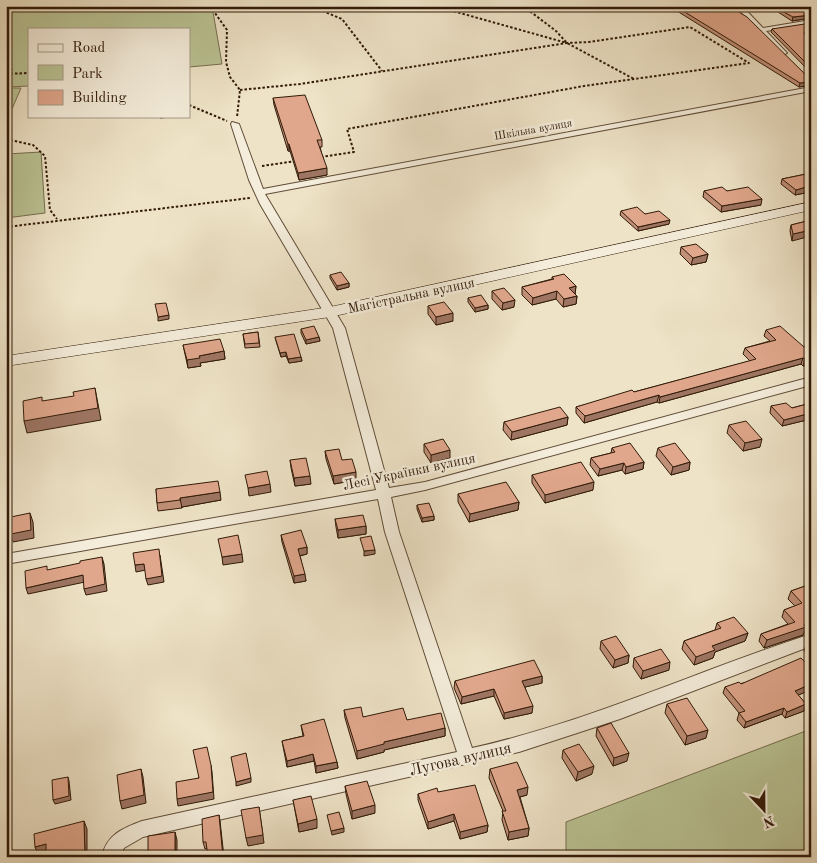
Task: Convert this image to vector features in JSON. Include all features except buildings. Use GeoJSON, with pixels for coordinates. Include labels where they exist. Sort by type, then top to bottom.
{"type":"FeatureCollection","features":[{"type":"Feature","properties":{"kind":"main road","name":"Магістральна вулиця"},"geometry":{"type":"LineString","coordinates":[[6,361],[330,312],[811,206]]}},
{"type":"Feature","properties":{"kind":"street"},"geometry":{"type":"LineString","coordinates":[[738,6],[788,58]]}},
{"type":"Feature","properties":{"kind":"street"},"geometry":{"type":"LineString","coordinates":[[761,30],[811,22]]}},
{"type":"Feature","properties":{"kind":"street","name":"Шкільна вулиця"},"geometry":{"type":"LineString","coordinates":[[261,194],[811,89]]}},
{"type":"Feature","properties":{"kind":"street"},"geometry":{"type":"LineString","coordinates":[[236,124],[250,168],[261,194],[341,334],[392,532],[467,757]]}},
{"type":"Feature","properties":{"kind":"street","name":"Лесі Українки вулиця"},"geometry":{"type":"LineString","coordinates":[[6,559],[384,495],[487,470],[811,381]]}},
{"type":"Feature","properties":{"kind":"street","name":"Лугова вулиця"},"geometry":{"type":"LineString","coordinates":[[111,857],[111,851],[127,834],[142,829],[519,745],[614,714],[811,640]]}},
{"type":"Feature","properties":{"kind":"path"},"geometry":{"type":"LineString","coordinates":[[190,105],[236,124],[240,90],[230,77],[226,62],[227,30],[210,6]]}},
{"type":"Feature","properties":{"kind":"path"},"geometry":{"type":"LineString","coordinates":[[321,6],[325,12],[342,19],[382,71]]}},
{"type":"Feature","properties":{"kind":"path"},"geometry":{"type":"LineString","coordinates":[[435,6],[567,43],[635,80]]}},
{"type":"Feature","properties":{"kind":"path"},"geometry":{"type":"LineString","coordinates":[[523,6],[556,31],[567,43]]}},
{"type":"Feature","properties":{"kind":"path"},"geometry":{"type":"LineString","coordinates":[[240,90],[300,84],[567,43],[589,42],[690,28],[749,63],[509,99],[347,129],[354,152],[316,158]]}},
{"type":"Feature","properties":{"kind":"path"},"geometry":{"type":"LineString","coordinates":[[6,56],[11,65],[12,74]]}},
{"type":"Feature","properties":{"kind":"path"},"geometry":{"type":"LineString","coordinates":[[6,74],[28,73]]}},
{"type":"Feature","properties":{"kind":"path"},"geometry":{"type":"LineString","coordinates":[[6,138],[34,145],[42,150],[46,156],[50,210],[57,219]]}},
{"type":"Feature","properties":{"kind":"path"},"geometry":{"type":"LineString","coordinates":[[250,168],[297,161]]}},
{"type":"Feature","properties":{"kind":"path"},"geometry":{"type":"LineString","coordinates":[[6,227],[57,219],[182,208],[261,194]]}},
{"type":"Feature","properties":{"kind":"green space"},"geometry":{"type":"Polygon","coordinates":[[[6,6],[212,6],[222,64],[190,67],[190,28],[28,28],[28,86],[6,87],[6,6]]]}},
{"type":"Feature","properties":{"kind":"green space"},"geometry":{"type":"Polygon","coordinates":[[[6,88],[21,88],[6,123],[6,88]]]}},
{"type":"Feature","properties":{"kind":"green space"},"geometry":{"type":"Polygon","coordinates":[[[41,152],[45,213],[6,218],[6,154],[41,152]]]}},
{"type":"Feature","properties":{"kind":"green space"},"geometry":{"type":"Polygon","coordinates":[[[811,729],[811,857],[566,857],[566,822],[811,729]]]}}]}
